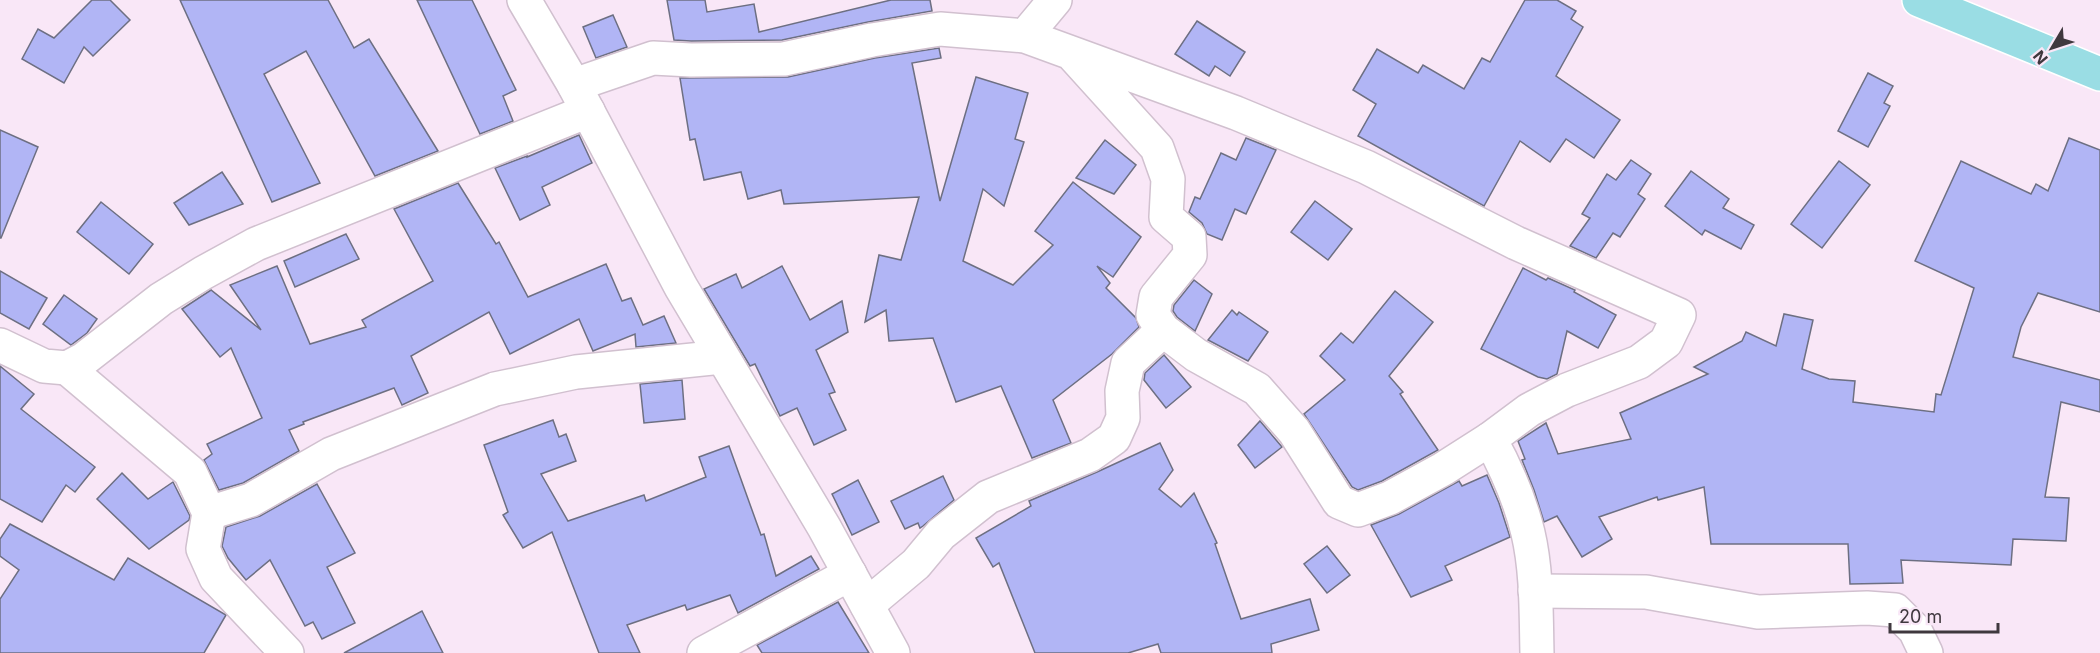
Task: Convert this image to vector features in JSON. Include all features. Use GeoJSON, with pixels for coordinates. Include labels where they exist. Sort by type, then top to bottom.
{"type":"FeatureCollection","features":[{"type":"Feature","properties":{"kind":"main road"},"geometry":{"type":"LineString","coordinates":[[1920,0],[2100,74]]}},
{"type":"Feature","properties":{"kind":"street"},"geometry":{"type":"LineString","coordinates":[[524,0],[581,98],[681,287],[824,527],[893,653]]}},
{"type":"Feature","properties":{"kind":"street"},"geometry":{"type":"LineString","coordinates":[[1025,36],[1055,0]]}},
{"type":"Feature","properties":{"kind":"street"},"geometry":{"type":"LineString","coordinates":[[0,345],[44,366],[67,368],[84,359],[162,299],[256,244],[581,98],[653,58],[784,59],[872,40],[940,29],[1025,36],[1236,112],[1366,167],[1516,243],[1679,315],[1666,342],[1639,362],[1567,390],[1529,410],[1490,439],[1443,469],[1390,498],[1358,510],[1339,502],[1294,431],[1257,389],[1196,355],[1163,330],[1153,315],[1156,297],[1190,255],[1189,237],[1166,217],[1168,179],[1157,148],[1071,53]]}},
{"type":"Feature","properties":{"kind":"street"},"geometry":{"type":"LineString","coordinates":[[867,605],[916,564],[940,534],[988,497],[1090,455],[1114,438],[1123,417],[1122,391],[1128,363],[1163,330]]}},
{"type":"Feature","properties":{"kind":"street"},"geometry":{"type":"LineString","coordinates":[[209,513],[251,500],[331,454],[495,389],[576,372],[722,357]]}},
{"type":"Feature","properties":{"kind":"street"},"geometry":{"type":"LineString","coordinates":[[67,368],[190,472],[209,513],[203,549],[216,578],[287,653]]}},
{"type":"Feature","properties":{"kind":"street"},"geometry":{"type":"LineString","coordinates":[[1490,439],[1506,468],[1528,533],[1535,591],[1537,653]]}},
{"type":"Feature","properties":{"kind":"street"},"geometry":{"type":"LineString","coordinates":[[704,653],[849,574]]}},
{"type":"Feature","properties":{"kind":"street"},"geometry":{"type":"LineString","coordinates":[[1535,591],[1646,592],[1758,612],[1867,608],[1895,610],[1916,630],[1926,653]]}},
{"type":"Feature","properties":{"kind":"building"},"geometry":{"type":"Polygon","coordinates":[[[92,0],[110,0],[130,20],[93,56],[84,47],[64,83],[22,59],[38,29],[54,38],[92,0]]]}},
{"type":"Feature","properties":{"kind":"building"},"geometry":{"type":"Polygon","coordinates":[[[180,0],[328,0],[354,48],[369,39],[438,151],[375,176],[306,51],[264,74],[320,183],[272,202],[180,0]]]}},
{"type":"Feature","properties":{"kind":"building"},"geometry":{"type":"Polygon","coordinates":[[[417,0],[472,0],[516,90],[503,96],[513,121],[480,134],[417,0]]]}},
{"type":"Feature","properties":{"kind":"building"},"geometry":{"type":"Polygon","coordinates":[[[667,0],[705,0],[707,12],[754,4],[759,32],[891,0],[930,0],[932,11],[782,40],[691,41],[674,40],[667,0]]]}},
{"type":"Feature","properties":{"kind":"building"},"geometry":{"type":"Polygon","coordinates":[[[1525,0],[1557,0],[1576,11],[1571,19],[1583,27],[1556,76],[1620,120],[1594,158],[1566,139],[1550,162],[1520,141],[1484,206],[1358,136],[1376,104],[1353,90],[1377,49],[1418,73],[1423,65],[1464,89],[1482,58],[1490,62],[1525,0]]]}},
{"type":"Feature","properties":{"kind":"building"},"geometry":{"type":"Polygon","coordinates":[[[613,15],[627,47],[596,58],[583,27],[613,15]]]}},
{"type":"Feature","properties":{"kind":"building"},"geometry":{"type":"Polygon","coordinates":[[[1197,21],[1245,52],[1230,76],[1215,66],[1209,76],[1175,54],[1197,21]]]}},
{"type":"Feature","properties":{"kind":"building"},"geometry":{"type":"Polygon","coordinates":[[[939,48],[941,58],[912,63],[940,201],[976,77],[1028,93],[1015,139],[1024,142],[1004,206],[983,189],[963,261],[1013,285],[1053,245],[1035,231],[1073,182],[1141,237],[1113,277],[1097,266],[1110,283],[1106,288],[1136,318],[1139,327],[1112,354],[1053,400],[1071,443],[1032,458],[1001,386],[956,402],[933,338],[889,341],[886,310],[865,322],[879,255],[901,260],[919,197],[784,204],[781,190],[748,199],[741,172],[704,180],[695,139],[690,140],[680,78],[788,77],[875,58],[939,48]]]}},
{"type":"Feature","properties":{"kind":"building"},"geometry":{"type":"Polygon","coordinates":[[[1868,73],[1893,86],[1884,103],[1890,106],[1868,147],[1838,131],[1868,73]]]}},
{"type":"Feature","properties":{"kind":"building"},"geometry":{"type":"Polygon","coordinates":[[[0,130],[38,147],[1,238],[0,238],[0,130]]]}},
{"type":"Feature","properties":{"kind":"building"},"geometry":{"type":"Polygon","coordinates":[[[579,135],[592,163],[542,187],[550,205],[520,220],[495,168],[579,135]]]}},
{"type":"Feature","properties":{"kind":"building"},"geometry":{"type":"Polygon","coordinates":[[[1246,138],[1276,150],[1246,214],[1235,209],[1222,240],[1207,234],[1202,223],[1189,212],[1195,197],[1200,199],[1221,153],[1236,160],[1246,138]]]}},
{"type":"Feature","properties":{"kind":"building"},"geometry":{"type":"Polygon","coordinates":[[[2069,138],[2100,150],[2100,312],[2038,293],[2021,327],[2013,357],[2100,380],[2100,412],[2061,402],[2045,497],[2069,498],[2066,541],[2013,539],[2011,565],[1901,560],[1903,583],[1850,584],[1848,544],[1711,544],[1704,487],[1658,500],[1657,497],[1599,517],[1612,539],[1582,557],[1557,516],[1544,522],[1522,460],[1525,459],[1518,441],[1546,423],[1558,454],[1631,439],[1620,413],[1708,374],[1694,367],[1742,341],[1746,332],[1776,346],[1784,314],[1813,320],[1802,369],[1829,379],[1855,381],[1853,402],[1934,412],[1936,394],[1941,395],[1974,288],[1915,261],[1961,161],[2031,194],[2036,184],[2048,191],[2069,138]]]}},
{"type":"Feature","properties":{"kind":"building"},"geometry":{"type":"Polygon","coordinates":[[[1105,140],[1136,165],[1114,194],[1076,178],[1105,140]]]}},
{"type":"Feature","properties":{"kind":"building"},"geometry":{"type":"Polygon","coordinates":[[[1631,160],[1651,174],[1638,194],[1645,199],[1620,237],[1613,233],[1596,258],[1570,246],[1590,218],[1582,214],[1607,174],[1616,180],[1631,160]]]}},
{"type":"Feature","properties":{"kind":"building"},"geometry":{"type":"Polygon","coordinates":[[[1839,161],[1870,185],[1822,248],[1791,224],[1839,161]]]}},
{"type":"Feature","properties":{"kind":"building"},"geometry":{"type":"Polygon","coordinates":[[[1691,171],[1729,199],[1723,208],[1754,225],[1741,249],[1705,230],[1702,235],[1665,206],[1691,171]]]}},
{"type":"Feature","properties":{"kind":"building"},"geometry":{"type":"Polygon","coordinates":[[[222,172],[243,204],[189,225],[174,203],[222,172]]]}},
{"type":"Feature","properties":{"kind":"building"},"geometry":{"type":"Polygon","coordinates":[[[458,183],[496,244],[499,242],[528,297],[606,264],[622,301],[631,298],[643,325],[664,316],[676,343],[636,347],[635,334],[593,351],[579,319],[510,354],[489,312],[411,356],[428,393],[402,405],[394,388],[303,422],[304,424],[289,430],[299,451],[243,483],[219,490],[204,460],[212,454],[207,444],[262,418],[231,348],[220,357],[182,309],[211,290],[261,330],[230,285],[277,266],[310,344],[366,327],[362,320],[433,281],[394,209],[458,183]]]}},
{"type":"Feature","properties":{"kind":"building"},"geometry":{"type":"Polygon","coordinates":[[[1315,201],[1352,229],[1328,260],[1291,232],[1315,201]]]}},
{"type":"Feature","properties":{"kind":"building"},"geometry":{"type":"Polygon","coordinates":[[[101,202],[153,244],[129,274],[77,232],[101,202]]]}},
{"type":"Feature","properties":{"kind":"building"},"geometry":{"type":"Polygon","coordinates":[[[346,234],[359,259],[295,287],[284,261],[346,234]]]}},
{"type":"Feature","properties":{"kind":"building"},"geometry":{"type":"Polygon","coordinates":[[[782,266],[810,320],[842,301],[848,332],[816,350],[835,392],[829,394],[846,430],[814,445],[797,408],[780,416],[755,364],[750,366],[704,289],[736,274],[742,288],[782,266]]]}},
{"type":"Feature","properties":{"kind":"building"},"geometry":{"type":"Polygon","coordinates":[[[1523,268],[1546,280],[1548,278],[1575,290],[1574,292],[1616,315],[1598,348],[1567,331],[1557,374],[1547,379],[1538,377],[1481,349],[1523,268]]]}},
{"type":"Feature","properties":{"kind":"building"},"geometry":{"type":"Polygon","coordinates":[[[0,271],[47,298],[29,329],[0,313],[0,271]]]}},
{"type":"Feature","properties":{"kind":"building"},"geometry":{"type":"Polygon","coordinates":[[[1194,280],[1212,294],[1195,331],[1173,311],[1174,305],[1194,280]]]}},
{"type":"Feature","properties":{"kind":"building"},"geometry":{"type":"Polygon","coordinates":[[[1395,291],[1433,322],[1389,376],[1403,392],[1400,394],[1438,450],[1382,481],[1358,490],[1352,487],[1304,414],[1345,380],[1320,356],[1341,333],[1353,343],[1395,291]]]}},
{"type":"Feature","properties":{"kind":"building"},"geometry":{"type":"Polygon","coordinates":[[[64,295],[97,319],[87,333],[71,345],[43,324],[64,295]]]}},
{"type":"Feature","properties":{"kind":"building"},"geometry":{"type":"Polygon","coordinates":[[[1232,310],[1237,315],[1239,312],[1268,332],[1248,361],[1208,340],[1232,310]]]}},
{"type":"Feature","properties":{"kind":"building"},"geometry":{"type":"Polygon","coordinates":[[[1164,355],[1191,387],[1166,408],[1144,380],[1145,373],[1164,355]]]}},
{"type":"Feature","properties":{"kind":"building"},"geometry":{"type":"Polygon","coordinates":[[[0,366],[34,394],[21,409],[95,467],[75,492],[66,485],[42,522],[0,499],[0,366]]]}},
{"type":"Feature","properties":{"kind":"building"},"geometry":{"type":"Polygon","coordinates":[[[682,380],[685,419],[644,423],[640,384],[682,380]]]}},
{"type":"Feature","properties":{"kind":"building"},"geometry":{"type":"Polygon","coordinates":[[[553,420],[559,437],[566,434],[576,461],[541,474],[568,521],[644,495],[646,501],[706,477],[699,457],[729,446],[761,535],[764,534],[776,576],[811,556],[819,569],[738,613],[730,595],[687,610],[685,605],[627,625],[640,653],[599,653],[552,532],[523,548],[503,515],[508,512],[484,445],[553,420]]]}},
{"type":"Feature","properties":{"kind":"building"},"geometry":{"type":"Polygon","coordinates":[[[1260,421],[1282,447],[1255,468],[1238,445],[1260,421]]]}},
{"type":"Feature","properties":{"kind":"building"},"geometry":{"type":"Polygon","coordinates":[[[1160,443],[1173,470],[1159,489],[1181,507],[1194,493],[1217,543],[1215,544],[1241,619],[1310,599],[1319,630],[1271,644],[1272,653],[1161,653],[1158,644],[1128,653],[1035,653],[999,563],[993,567],[976,538],[1031,506],[1029,501],[1160,443]]]}},
{"type":"Feature","properties":{"kind":"building"},"geometry":{"type":"Polygon","coordinates":[[[122,473],[148,499],[173,482],[190,516],[189,520],[149,549],[97,499],[122,473]]]}},
{"type":"Feature","properties":{"kind":"building"},"geometry":{"type":"Polygon","coordinates":[[[1487,475],[1510,537],[1445,566],[1452,580],[1411,597],[1371,525],[1399,514],[1459,481],[1462,486],[1487,475]]]}},
{"type":"Feature","properties":{"kind":"building"},"geometry":{"type":"Polygon","coordinates":[[[943,476],[954,500],[920,528],[918,523],[905,529],[891,501],[943,476]]]}},
{"type":"Feature","properties":{"kind":"building"},"geometry":{"type":"Polygon","coordinates":[[[858,480],[879,522],[852,535],[832,494],[858,480]]]}},
{"type":"Feature","properties":{"kind":"building"},"geometry":{"type":"Polygon","coordinates":[[[317,484],[355,553],[327,567],[355,623],[322,639],[313,622],[305,626],[270,560],[246,580],[228,558],[222,546],[226,527],[260,516],[317,484]]]}},
{"type":"Feature","properties":{"kind":"building"},"geometry":{"type":"Polygon","coordinates":[[[10,524],[114,580],[128,558],[226,615],[204,653],[0,653],[0,599],[19,570],[0,556],[0,539],[10,524]]]}},
{"type":"Feature","properties":{"kind":"building"},"geometry":{"type":"Polygon","coordinates":[[[1327,546],[1350,575],[1327,593],[1304,564],[1327,546]]]}},
{"type":"Feature","properties":{"kind":"building"},"geometry":{"type":"Polygon","coordinates":[[[838,602],[869,653],[762,653],[757,645],[838,602]]]}},
{"type":"Feature","properties":{"kind":"building"},"geometry":{"type":"Polygon","coordinates":[[[422,611],[443,653],[344,653],[422,611]]]}}]}
